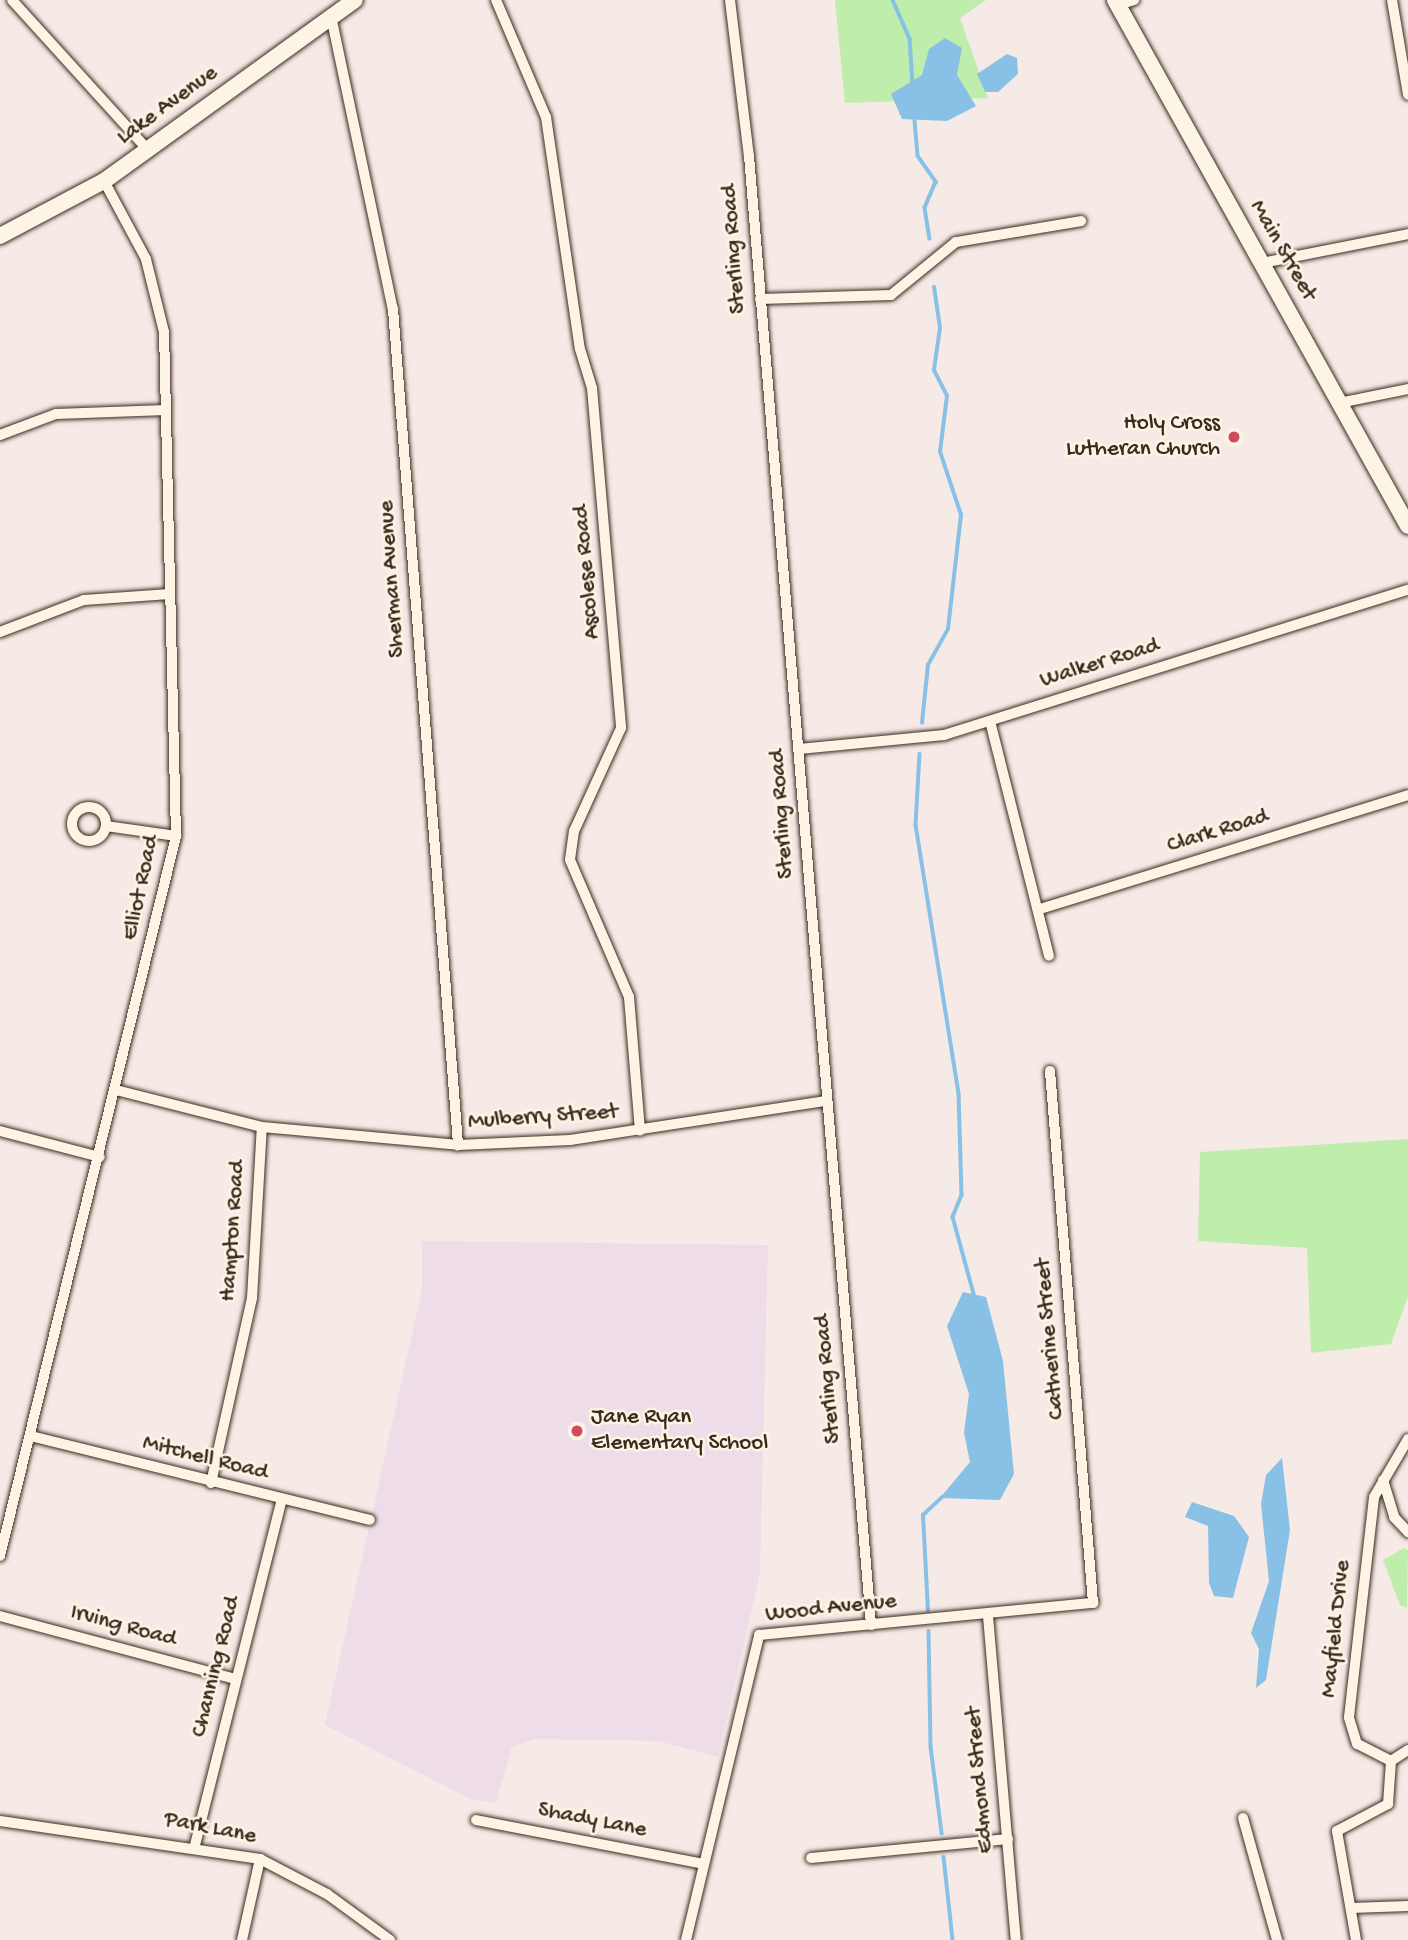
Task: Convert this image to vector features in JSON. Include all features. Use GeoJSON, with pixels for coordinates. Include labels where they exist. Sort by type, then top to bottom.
{"type":"FeatureCollection","features":[{"type":"Feature","properties":{"kind":"main road","name":"Lake Avenue"},"geometry":{"type":"LineString","coordinates":[[0,236],[104,181],[355,0]]}},
{"type":"Feature","properties":{"kind":"main road","name":"Main Street"},"geometry":{"type":"LineString","coordinates":[[1116,3],[1344,402],[1408,526]]}},
{"type":"Feature","properties":{"kind":"street"},"geometry":{"type":"LineString","coordinates":[[12,0],[147,149]]}},
{"type":"Feature","properties":{"kind":"street","name":"Ascolese Road"},"geometry":{"type":"LineString","coordinates":[[496,0],[546,117],[580,349],[592,388],[621,728],[574,831],[570,860],[629,997],[640,1131]]}},
{"type":"Feature","properties":{"kind":"street","name":"Sterling Road"},"geometry":{"type":"LineString","coordinates":[[730,0],[760,299],[871,1625]]}},
{"type":"Feature","properties":{"kind":"street"},"geometry":{"type":"LineString","coordinates":[[1116,3],[1134,0]]}},
{"type":"Feature","properties":{"kind":"street"},"geometry":{"type":"LineString","coordinates":[[1392,0],[1408,95]]}},
{"type":"Feature","properties":{"kind":"street","name":"Sherman Avenue"},"geometry":{"type":"LineString","coordinates":[[331,16],[393,309],[458,1145]]}},
{"type":"Feature","properties":{"kind":"street","name":"Elliot Road"},"geometry":{"type":"LineString","coordinates":[[0,1556],[100,1157],[176,836],[166,410],[158,292],[104,181]]}},
{"type":"Feature","properties":{"kind":"street"},"geometry":{"type":"LineString","coordinates":[[760,299],[891,295],[956,242],[1081,220]]}},
{"type":"Feature","properties":{"kind":"street"},"geometry":{"type":"LineString","coordinates":[[1262,262],[1408,234]]}},
{"type":"Feature","properties":{"kind":"street"},"geometry":{"type":"LineString","coordinates":[[1344,402],[1408,389]]}},
{"type":"Feature","properties":{"kind":"street"},"geometry":{"type":"LineString","coordinates":[[0,435],[56,414],[166,410]]}},
{"type":"Feature","properties":{"kind":"street","name":"Walker Road"},"geometry":{"type":"LineString","coordinates":[[799,749],[916,741],[990,721],[1408,590]]}},
{"type":"Feature","properties":{"kind":"street"},"geometry":{"type":"LineString","coordinates":[[0,632],[96,597],[170,594]]}},
{"type":"Feature","properties":{"kind":"street"},"geometry":{"type":"LineString","coordinates":[[990,721],[1040,909],[1049,956]]}},
{"type":"Feature","properties":{"kind":"street","name":"Clark Road"},"geometry":{"type":"LineString","coordinates":[[1040,909],[1408,795]]}},
{"type":"Feature","properties":{"kind":"street"},"geometry":{"type":"LineString","coordinates":[[106,826],[176,836]]}},
{"type":"Feature","properties":{"kind":"street","name":"Catherine Street"},"geometry":{"type":"LineString","coordinates":[[1050,1071],[1093,1603]]}},
{"type":"Feature","properties":{"kind":"street"},"geometry":{"type":"LineString","coordinates":[[116,1090],[262,1128]]}},
{"type":"Feature","properties":{"kind":"street","name":"Mulberry Street"},"geometry":{"type":"LineString","coordinates":[[262,1128],[458,1145],[640,1131],[826,1101]]}},
{"type":"Feature","properties":{"kind":"street","name":"Hampton Road"},"geometry":{"type":"LineString","coordinates":[[211,1483],[252,1298],[262,1128]]}},
{"type":"Feature","properties":{"kind":"street"},"geometry":{"type":"LineString","coordinates":[[0,1131],[100,1157]]}},
{"type":"Feature","properties":{"kind":"street","name":"Mitchell Road"},"geometry":{"type":"LineString","coordinates":[[31,1436],[211,1483],[370,1520]]}},
{"type":"Feature","properties":{"kind":"street","name":"Mayfield Drive"},"geometry":{"type":"LineString","coordinates":[[1391,1761],[1357,1744],[1349,1717],[1374,1497],[1408,1439]]}},
{"type":"Feature","properties":{"kind":"street"},"geometry":{"type":"LineString","coordinates":[[1383,1480],[1394,1517],[1408,1532]]}},
{"type":"Feature","properties":{"kind":"street","name":"Channing Road"},"geometry":{"type":"LineString","coordinates":[[195,1845],[282,1499]]}},
{"type":"Feature","properties":{"kind":"street","name":"Wood Avenue"},"geometry":{"type":"LineString","coordinates":[[686,1940],[700,1863],[759,1635],[988,1616],[1093,1603]]}},
{"type":"Feature","properties":{"kind":"street","name":"Irving Road"},"geometry":{"type":"LineString","coordinates":[[0,1616],[235,1679]]}},
{"type":"Feature","properties":{"kind":"street","name":"Edmond Street"},"geometry":{"type":"LineString","coordinates":[[988,1616],[1017,1940]]}},
{"type":"Feature","properties":{"kind":"street"},"geometry":{"type":"LineString","coordinates":[[1356,1940],[1337,1830],[1388,1804],[1391,1761],[1408,1750]]}},
{"type":"Feature","properties":{"kind":"street"},"geometry":{"type":"LineString","coordinates":[[1243,1818],[1277,1940]]}},
{"type":"Feature","properties":{"kind":"street","name":"Shady Lane"},"geometry":{"type":"LineString","coordinates":[[476,1820],[700,1863]]}},
{"type":"Feature","properties":{"kind":"street","name":"Park Lane"},"geometry":{"type":"LineString","coordinates":[[0,1821],[195,1845],[260,1859],[327,1894],[390,1940]]}},
{"type":"Feature","properties":{"kind":"street"},"geometry":{"type":"LineString","coordinates":[[811,1858],[1008,1839]]}},
{"type":"Feature","properties":{"kind":"street"},"geometry":{"type":"LineString","coordinates":[[242,1940],[260,1859]]}},
{"type":"Feature","properties":{"kind":"street"},"geometry":{"type":"LineString","coordinates":[[1352,1908],[1408,1906]]}},
{"type":"Feature","properties":{"kind":"shaded area","name":"Jane Ryan Elementary School"},"geometry":{"type":"Polygon","coordinates":[[[422,1241],[768,1245],[760,1573],[718,1757],[658,1741],[534,1739],[512,1747],[496,1803],[471,1799],[325,1725],[422,1289],[422,1241]]]}},
{"type":"Feature","properties":{"kind":"green space"},"geometry":{"type":"Polygon","coordinates":[[[835,0],[986,0],[960,18],[988,98],[845,103],[835,0]]]}},
{"type":"Feature","properties":{"kind":"green space"},"geometry":{"type":"Polygon","coordinates":[[[1408,1139],[1408,1296],[1391,1344],[1311,1353],[1307,1248],[1198,1241],[1200,1152],[1408,1139]]]}},
{"type":"Feature","properties":{"kind":"green space"},"geometry":{"type":"Polygon","coordinates":[[[1404,1548],[1408,1550],[1407,1608],[1400,1605],[1383,1560],[1404,1548]]]}},
{"type":"Feature","properties":{"kind":"water"},"geometry":{"type":"Polygon","coordinates":[[[945,38],[962,48],[957,75],[976,106],[947,121],[902,119],[891,94],[922,75],[929,49],[945,38]]]}},
{"type":"Feature","properties":{"kind":"water"},"geometry":{"type":"Polygon","coordinates":[[[1007,54],[1017,58],[1018,74],[998,92],[985,92],[977,74],[1007,54]]]}},
{"type":"Feature","properties":{"kind":"water"},"geometry":{"type":"Polygon","coordinates":[[[963,1292],[986,1297],[1003,1361],[1014,1474],[1000,1500],[940,1498],[970,1462],[964,1433],[969,1394],[947,1326],[963,1292]]]}},
{"type":"Feature","properties":{"kind":"water"},"geometry":{"type":"Polygon","coordinates":[[[1282,1458],[1290,1530],[1266,1680],[1256,1688],[1259,1649],[1251,1633],[1269,1581],[1261,1504],[1266,1475],[1282,1458]]]}},
{"type":"Feature","properties":{"kind":"water"},"geometry":{"type":"Polygon","coordinates":[[[1192,1502],[1234,1516],[1249,1537],[1233,1598],[1214,1596],[1209,1583],[1208,1526],[1185,1517],[1192,1502]]]}},
{"type":"Feature","properties":{"kind":"waterway"},"geometry":{"type":"LineString","coordinates":[[893,0],[910,39],[913,85]]}},
{"type":"Feature","properties":{"kind":"waterway"},"geometry":{"type":"LineString","coordinates":[[915,121],[918,156],[936,182],[925,208],[930,239]]}},
{"type":"Feature","properties":{"kind":"waterway"},"geometry":{"type":"LineString","coordinates":[[922,723],[928,665],[948,629],[961,515],[940,452],[947,396],[934,370],[940,328],[934,287]]}},
{"type":"Feature","properties":{"kind":"waterway"},"geometry":{"type":"LineString","coordinates":[[920,754],[916,825],[959,1093],[962,1195],[953,1217],[974,1294]]}},
{"type":"Feature","properties":{"kind":"waterway"},"geometry":{"type":"LineString","coordinates":[[928,1611],[923,1515],[942,1497]]}},
{"type":"Feature","properties":{"kind":"waterway"},"geometry":{"type":"LineString","coordinates":[[929,1631],[931,1747],[942,1833]]}},
{"type":"Feature","properties":{"kind":"waterway"},"geometry":{"type":"LineString","coordinates":[[944,1857],[953,1940]]}},
{"type":"Feature","properties":{"kind":"place","name":"Holy Cross Lutheran Church"},"geometry":{"type":"Point","coordinates":[1234,437]}},
{"type":"Feature","properties":{"kind":"place","name":"Jane Ryan Elementary School"},"geometry":{"type":"Point","coordinates":[577,1431]}}]}
